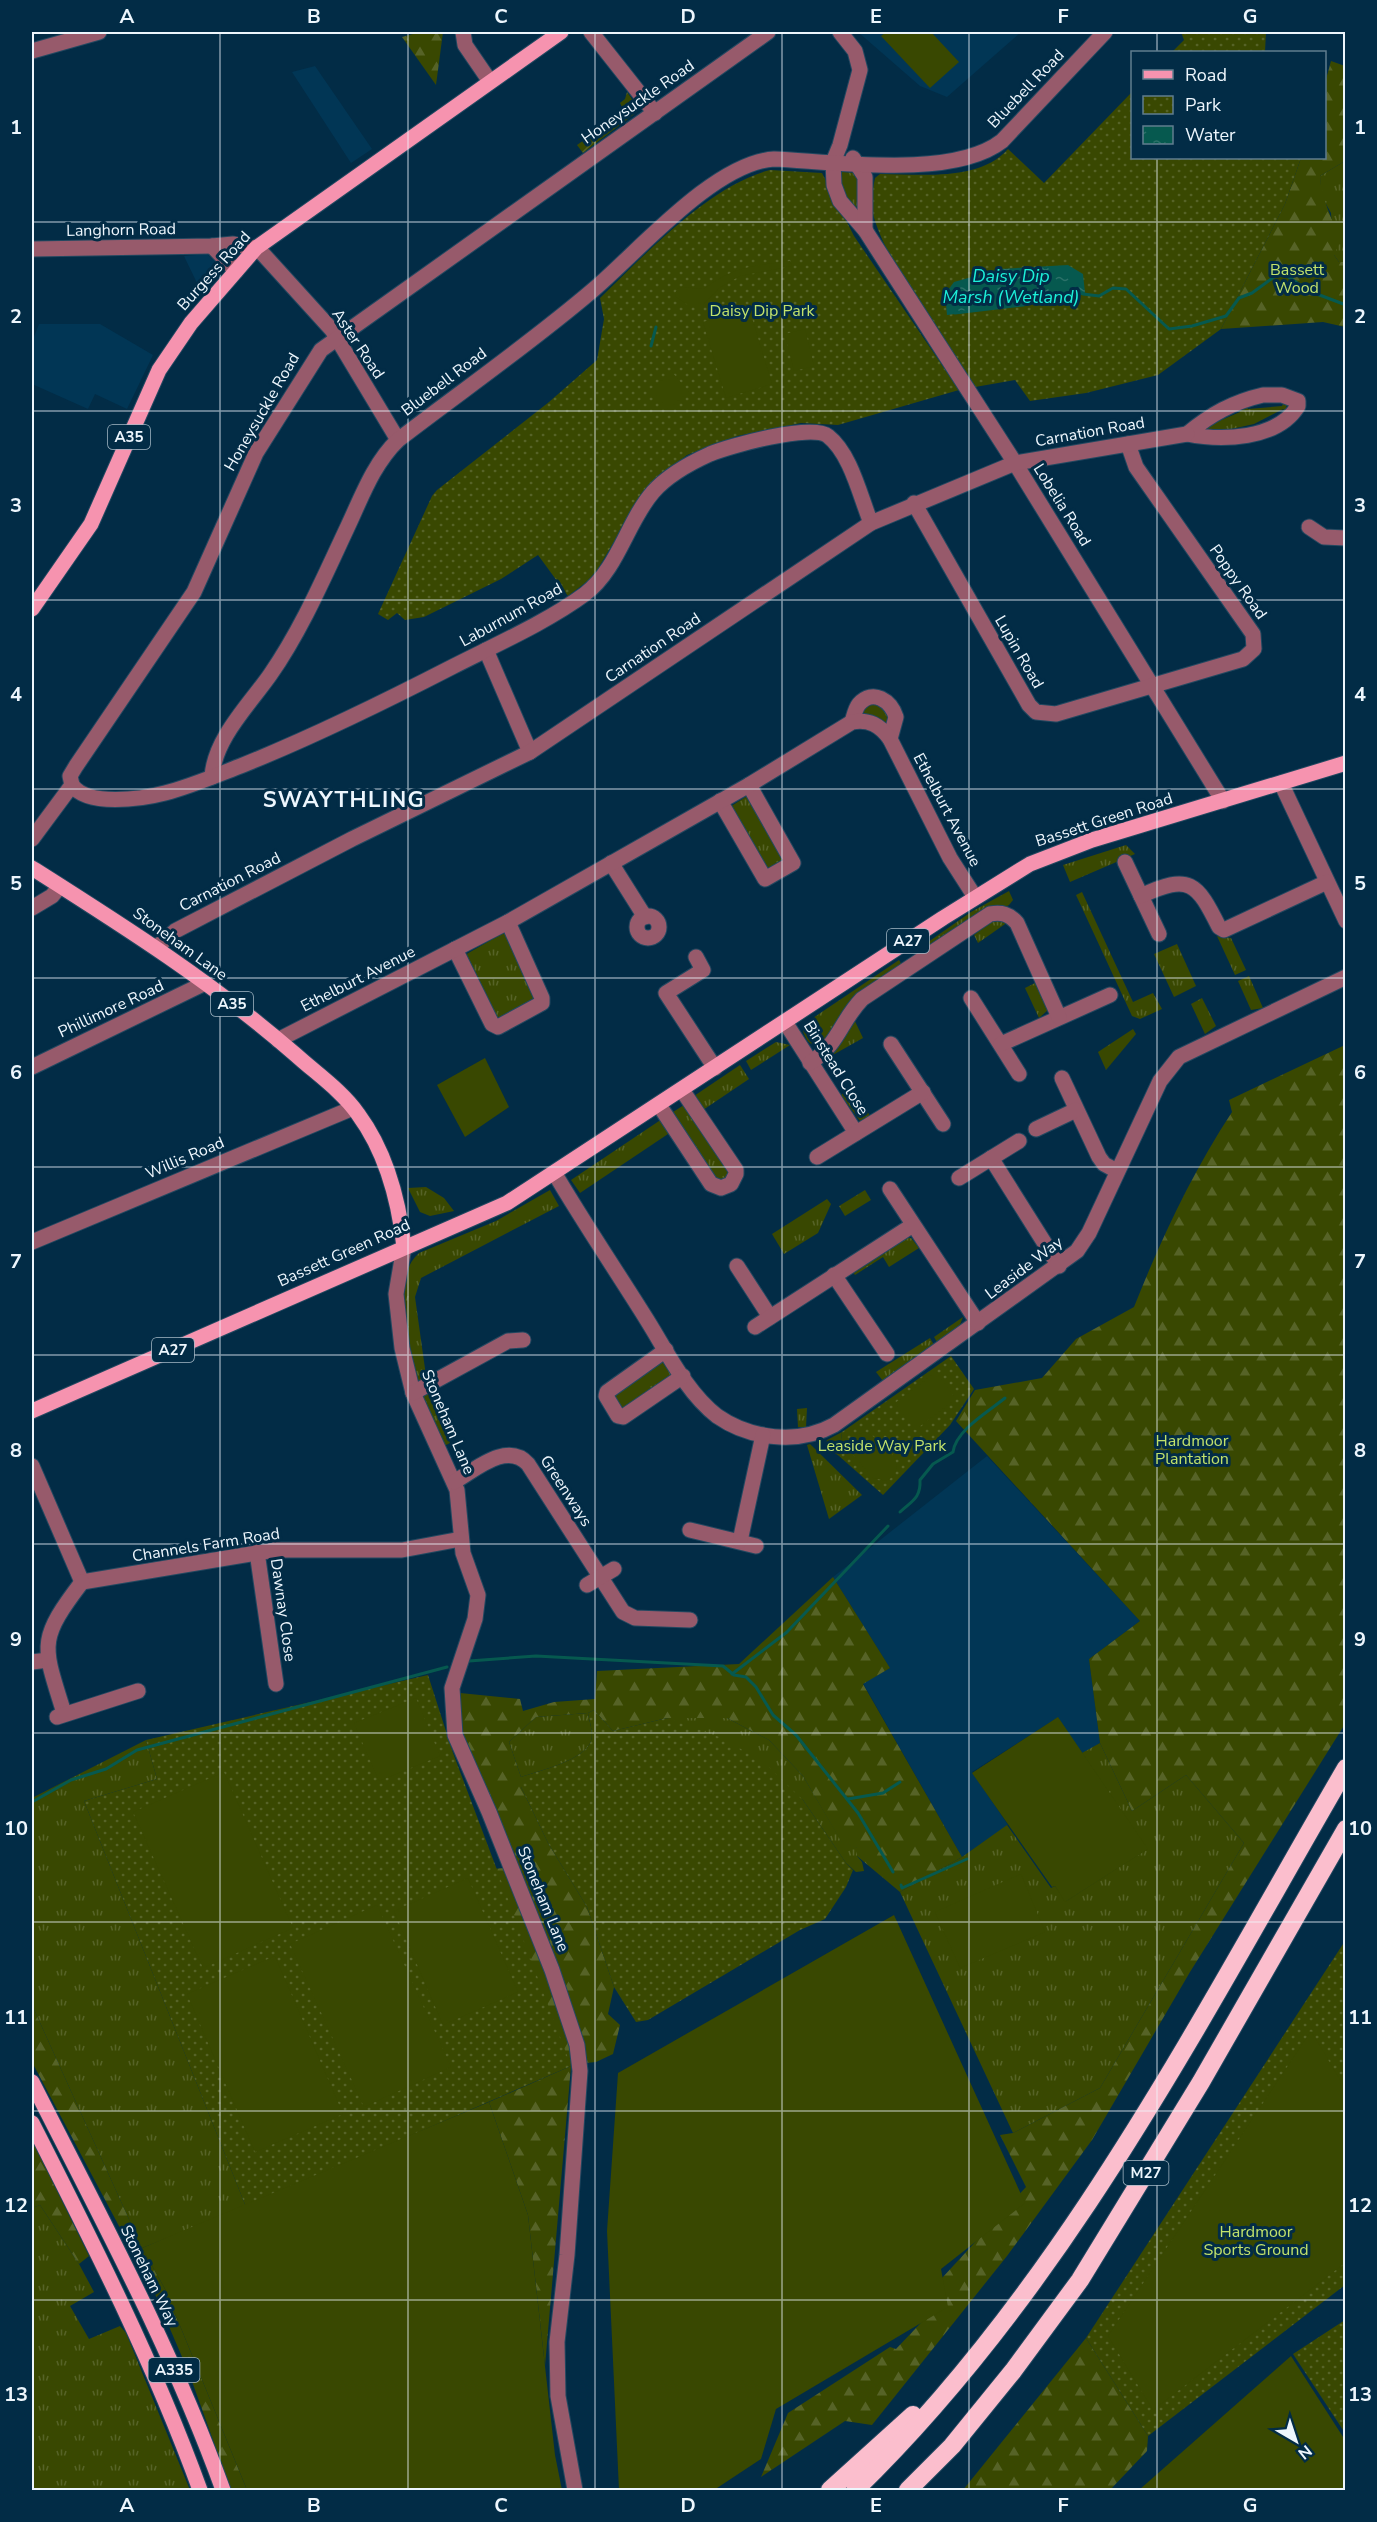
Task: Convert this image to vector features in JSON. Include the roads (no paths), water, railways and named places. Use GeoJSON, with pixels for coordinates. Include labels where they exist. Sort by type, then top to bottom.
{"type":"FeatureCollection","features":[{"type":"Feature","properties":{"kind":"highway","name":"M27"},"geometry":{"type":"LineString","coordinates":[[855,2490],[897,2450],[987,2343],[1100,2186],[1346,1768]]}},
{"type":"Feature","properties":{"kind":"highway","name":"M27"},"geometry":{"type":"LineString","coordinates":[[918,2490],[1013,2372],[1080,2280],[1201,2082],[1346,1829]]}},
{"type":"Feature","properties":{"kind":"highway","name":"M27"},"geometry":{"type":"LineString","coordinates":[[830,2490],[987,2343]]}},
{"type":"Feature","properties":{"kind":"highway","name":"M27"},"geometry":{"type":"LineString","coordinates":[[908,2490],[952,2446]]}},
{"type":"Feature","properties":{"kind":"main road","name":"Burgess Road"},"geometry":{"type":"LineString","coordinates":[[32,609],[91,524],[159,370],[191,323],[256,249],[489,80],[561,32]]}},
{"type":"Feature","properties":{"kind":"main road","name":"Bassett Green Road"},"geometry":{"type":"LineString","coordinates":[[32,1411],[498,1207],[555,1174],[975,897],[1023,868],[1055,853],[1346,763]]}},
{"type":"Feature","properties":{"kind":"main road","name":"Stoneham Lane"},"geometry":{"type":"LineString","coordinates":[[32,868],[158,947],[278,1040],[353,1108],[369,1131],[390,1180],[401,1223],[404,1247]]}},
{"type":"Feature","properties":{"kind":"main road","name":"Stoneham Way"},"geometry":{"type":"LineString","coordinates":[[32,2082],[119,2252],[180,2381],[223,2490]]}},
{"type":"Feature","properties":{"kind":"main road","name":"A335"},"geometry":{"type":"LineString","coordinates":[[32,2123],[103,2263],[162,2393],[200,2490]]}},
{"type":"Feature","properties":{"kind":"street"},"geometry":{"type":"LineString","coordinates":[[32,51],[99,32]]}},
{"type":"Feature","properties":{"kind":"street"},"geometry":{"type":"LineString","coordinates":[[462,32],[465,45],[489,80]]}},
{"type":"Feature","properties":{"kind":"street"},"geometry":{"type":"LineString","coordinates":[[591,32],[654,113]]}},
{"type":"Feature","properties":{"kind":"street","name":"Honeysuckle Road"},"geometry":{"type":"LineString","coordinates":[[32,839],[72,785],[70,776],[76,766],[194,592],[256,453],[311,362],[336,338],[768,32]]}},
{"type":"Feature","properties":{"kind":"street"},"geometry":{"type":"LineString","coordinates":[[833,162],[840,145],[860,69],[855,51],[840,32]]}},
{"type":"Feature","properties":{"kind":"street","name":"Bluebell Road"},"geometry":{"type":"LineString","coordinates":[[212,777],[219,748],[285,652],[305,618],[368,484],[384,456],[398,440],[580,301],[652,233],[723,179],[766,159],[933,163],[985,153],[1002,141],[1105,32]]}},
{"type":"Feature","properties":{"kind":"street"},"geometry":{"type":"LineString","coordinates":[[840,145],[858,163],[867,184],[864,209],[866,230]]}},
{"type":"Feature","properties":{"kind":"street","name":"Lobelia Road"},"geometry":{"type":"LineString","coordinates":[[833,162],[834,185],[840,201],[866,230],[1015,463],[1223,801]]}},
{"type":"Feature","properties":{"kind":"street","name":"Langhorn Road"},"geometry":{"type":"LineString","coordinates":[[32,249],[212,246],[223,243],[256,249]]}},
{"type":"Feature","properties":{"kind":"street"},"geometry":{"type":"LineString","coordinates":[[212,246],[236,271]]}},
{"type":"Feature","properties":{"kind":"street","name":"Aster Road"},"geometry":{"type":"LineString","coordinates":[[256,249],[336,338],[398,440]]}},
{"type":"Feature","properties":{"kind":"street","name":"Carnation Road"},"geometry":{"type":"LineString","coordinates":[[158,947],[176,931],[352,839],[530,752],[871,523],[914,503],[1015,463],[1187,434],[1223,439],[1256,433],[1295,411],[1298,401],[1282,394],[1242,400],[1215,412],[1187,434]]}},
{"type":"Feature","properties":{"kind":"street","name":"Laburnum Road"},"geometry":{"type":"LineString","coordinates":[[72,785],[85,796],[123,799],[162,794],[212,777],[321,733],[486,650],[588,592],[601,578],[653,491],[681,469],[712,453],[803,431],[826,434],[836,444],[845,459],[871,523]]}},
{"type":"Feature","properties":{"kind":"street","name":"Poppy Road"},"geometry":{"type":"LineString","coordinates":[[1128,444],[1136,467],[1255,641],[1254,649],[1243,659],[1152,686]]}},
{"type":"Feature","properties":{"kind":"street","name":"Lupin Road"},"geometry":{"type":"LineString","coordinates":[[914,503],[1029,705],[1036,712],[1056,714],[1152,686]]}},
{"type":"Feature","properties":{"kind":"street"},"geometry":{"type":"LineString","coordinates":[[1309,527],[1324,537],[1346,538]]}},
{"type":"Feature","properties":{"kind":"street"},"geometry":{"type":"LineString","coordinates":[[486,650],[530,752]]}},
{"type":"Feature","properties":{"kind":"street","name":"Ethelburt Avenue"},"geometry":{"type":"LineString","coordinates":[[852,722],[860,704],[867,698],[884,699],[890,704],[896,717],[890,739]]}},
{"type":"Feature","properties":{"kind":"street","name":"Ethelburt Avenue"},"geometry":{"type":"LineString","coordinates":[[278,1040],[508,922],[749,785],[852,722],[877,724],[890,739],[950,858],[975,897]]}},
{"type":"Feature","properties":{"kind":"street"},"geometry":{"type":"LineString","coordinates":[[1281,783],[1346,921]]}},
{"type":"Feature","properties":{"kind":"street"},"geometry":{"type":"LineString","coordinates":[[720,801],[765,879],[793,863],[749,785]]}},
{"type":"Feature","properties":{"kind":"street"},"geometry":{"type":"LineString","coordinates":[[1125,862],[1159,934]]}},
{"type":"Feature","properties":{"kind":"street"},"geometry":{"type":"LineString","coordinates":[[611,863],[645,917]]}},
{"type":"Feature","properties":{"kind":"street"},"geometry":{"type":"LineString","coordinates":[[1141,896],[1166,886],[1191,886],[1203,894],[1219,927],[1224,930],[1327,882]]}},
{"type":"Feature","properties":{"kind":"street"},"geometry":{"type":"LineString","coordinates":[[32,908],[52,896],[60,886]]}},
{"type":"Feature","properties":{"kind":"street"},"geometry":{"type":"LineString","coordinates":[[810,1063],[831,1047],[852,1009],[862,999],[990,914],[1009,915],[1017,923],[1059,1017]]}},
{"type":"Feature","properties":{"kind":"street"},"geometry":{"type":"LineString","coordinates":[[455,949],[492,1024],[498,1027],[542,1003],[542,998],[508,922]]}},
{"type":"Feature","properties":{"kind":"street"},"geometry":{"type":"LineString","coordinates":[[696,957],[704,970],[666,993],[715,1068]]}},
{"type":"Feature","properties":{"kind":"street","name":"Leaside Way"},"geometry":{"type":"LineString","coordinates":[[555,1174],[683,1376],[708,1408],[743,1430],[763,1435],[797,1437],[828,1428],[1077,1251],[1086,1239],[1160,1081],[1179,1057],[1346,977]]}},
{"type":"Feature","properties":{"kind":"street","name":"Phillimore Road"},"geometry":{"type":"LineString","coordinates":[[32,1067],[206,983]]}},
{"type":"Feature","properties":{"kind":"street"},"geometry":{"type":"LineString","coordinates":[[1001,1044],[1110,994]]}},
{"type":"Feature","properties":{"kind":"street"},"geometry":{"type":"LineString","coordinates":[[971,998],[1019,1074]]}},
{"type":"Feature","properties":{"kind":"street","name":"Binstead Close"},"geometry":{"type":"LineString","coordinates":[[785,1022],[856,1133]]}},
{"type":"Feature","properties":{"kind":"street"},"geometry":{"type":"LineString","coordinates":[[891,1044],[943,1124]]}},
{"type":"Feature","properties":{"kind":"street"},"geometry":{"type":"LineString","coordinates":[[1062,1078],[1099,1157],[1104,1164],[1117,1171]]}},
{"type":"Feature","properties":{"kind":"street"},"geometry":{"type":"LineString","coordinates":[[659,1105],[711,1184],[721,1188],[731,1185],[736,1170],[682,1090]]}},
{"type":"Feature","properties":{"kind":"street","name":"Binstead Close"},"geometry":{"type":"LineString","coordinates":[[817,1157],[923,1092]]}},
{"type":"Feature","properties":{"kind":"street","name":"Willis Road"},"geometry":{"type":"LineString","coordinates":[[32,1242],[353,1108]]}},
{"type":"Feature","properties":{"kind":"street"},"geometry":{"type":"LineString","coordinates":[[1036,1129],[1076,1110]]}},
{"type":"Feature","properties":{"kind":"street"},"geometry":{"type":"LineString","coordinates":[[959,1178],[1019,1141]]}},
{"type":"Feature","properties":{"kind":"street"},"geometry":{"type":"LineString","coordinates":[[991,1158],[1059,1266]]}},
{"type":"Feature","properties":{"kind":"street"},"geometry":{"type":"LineString","coordinates":[[890,1189],[978,1323]]}},
{"type":"Feature","properties":{"kind":"street"},"geometry":{"type":"LineString","coordinates":[[756,1327],[913,1225]]}},
{"type":"Feature","properties":{"kind":"street","name":"Stoneham Lane"},"geometry":{"type":"LineString","coordinates":[[404,1247],[396,1294],[402,1347],[413,1393],[454,1482],[459,1503],[461,1539],[478,1595],[475,1619],[452,1688],[455,1735],[489,1812],[552,1970],[577,2045],[580,2071],[567,2255],[557,2342],[558,2396],[575,2490]]}},
{"type":"Feature","properties":{"kind":"street"},"geometry":{"type":"LineString","coordinates":[[737,1266],[770,1317]]}},
{"type":"Feature","properties":{"kind":"street"},"geometry":{"type":"LineString","coordinates":[[834,1275],[887,1354]]}},
{"type":"Feature","properties":{"kind":"street"},"geometry":{"type":"LineString","coordinates":[[413,1393],[508,1341],[524,1340]]}},
{"type":"Feature","properties":{"kind":"street"},"geometry":{"type":"LineString","coordinates":[[666,1350],[607,1392],[606,1396],[618,1416],[623,1417],[683,1376]]}},
{"type":"Feature","properties":{"kind":"street"},"geometry":{"type":"LineString","coordinates":[[740,1541],[763,1435]]}},
{"type":"Feature","properties":{"kind":"street","name":"Greenways"},"geometry":{"type":"LineString","coordinates":[[454,1482],[505,1455],[518,1456],[524,1460],[628,1616],[690,1620]]}},
{"type":"Feature","properties":{"kind":"street"},"geometry":{"type":"LineString","coordinates":[[32,1466],[82,1582],[51,1628],[47,1646],[48,1660],[61,1715],[138,1691]]}},
{"type":"Feature","properties":{"kind":"street"},"geometry":{"type":"LineString","coordinates":[[690,1530],[756,1546]]}},
{"type":"Feature","properties":{"kind":"street","name":"Channels Farm Road"},"geometry":{"type":"LineString","coordinates":[[82,1582],[257,1552],[402,1550],[461,1539]]}},
{"type":"Feature","properties":{"kind":"street","name":"Dawnay Close"},"geometry":{"type":"LineString","coordinates":[[257,1552],[280,1676]]}},
{"type":"Feature","properties":{"kind":"street"},"geometry":{"type":"LineString","coordinates":[[32,1662],[48,1660]]}},
{"type":"Feature","properties":{"kind":"water","name":"Daisy Dip Marsh (Wetland)"},"geometry":{"type":"Polygon","coordinates":[[[1068,265],[1083,274],[1085,293],[1074,299],[1054,302],[1042,299],[1023,305],[947,315],[945,294],[954,282],[1000,269],[1068,265]]]}},
{"type":"Feature","properties":{"kind":"waterway"},"geometry":{"type":"LineString","coordinates":[[1083,294],[1099,296],[1113,288],[1126,289],[1169,329],[1192,326],[1226,316],[1239,298],[1252,293],[1278,274],[1287,276],[1309,291],[1346,305]]}},
{"type":"Feature","properties":{"kind":"waterway"},"geometry":{"type":"LineString","coordinates":[[1040,300],[1054,302],[1072,299]]}},
{"type":"Feature","properties":{"kind":"waterway"},"geometry":{"type":"LineString","coordinates":[[955,313],[1023,305],[1033,301]]}},
{"type":"Feature","properties":{"kind":"waterway"},"geometry":{"type":"LineString","coordinates":[[651,346],[656,327]]}},
{"type":"Feature","properties":{"kind":"waterway"},"geometry":{"type":"LineString","coordinates":[[900,1512],[917,1495],[920,1480],[933,1464],[953,1452],[955,1444],[966,1429],[1005,1398]]}},
{"type":"Feature","properties":{"kind":"waterway"},"geometry":{"type":"LineString","coordinates":[[732,1674],[787,1632],[888,1526]]}},
{"type":"Feature","properties":{"kind":"waterway"},"geometry":{"type":"LineString","coordinates":[[469,1661],[536,1656],[723,1666],[734,1675],[746,1677],[756,1687],[773,1715],[796,1735],[858,1813],[893,1872]]}},
{"type":"Feature","properties":{"kind":"waterway"},"geometry":{"type":"LineString","coordinates":[[32,1802],[71,1780],[106,1769],[137,1750],[447,1667]]}},
{"type":"Feature","properties":{"kind":"waterway"},"geometry":{"type":"LineString","coordinates":[[848,1799],[883,1793],[900,1782]]}},
{"type":"Feature","properties":{"kind":"waterway"},"geometry":{"type":"LineString","coordinates":[[901,1885],[902,1888],[967,1859]]}},
{"type":"Feature","properties":{"kind":"district","name":"SWAYTHLING"},"geometry":{"type":"Point","coordinates":[344,800]}},
{"type":"Feature","properties":{"kind":"park label","name":"Bassett Wood"},"geometry":{"type":"Point","coordinates":[1297,279]}},
{"type":"Feature","properties":{"kind":"park label","name":"Daisy Dip Park"},"geometry":{"type":"Point","coordinates":[762,311]}},
{"type":"Feature","properties":{"kind":"park label","name":"Leaside Way Park"},"geometry":{"type":"Point","coordinates":[882,1446]}},
{"type":"Feature","properties":{"kind":"park label","name":"Hardmoor Plantation"},"geometry":{"type":"Point","coordinates":[1192,1450]}},
{"type":"Feature","properties":{"kind":"park label","name":"Hardmoor Sports Ground"},"geometry":{"type":"Point","coordinates":[1256,2241]}}]}
